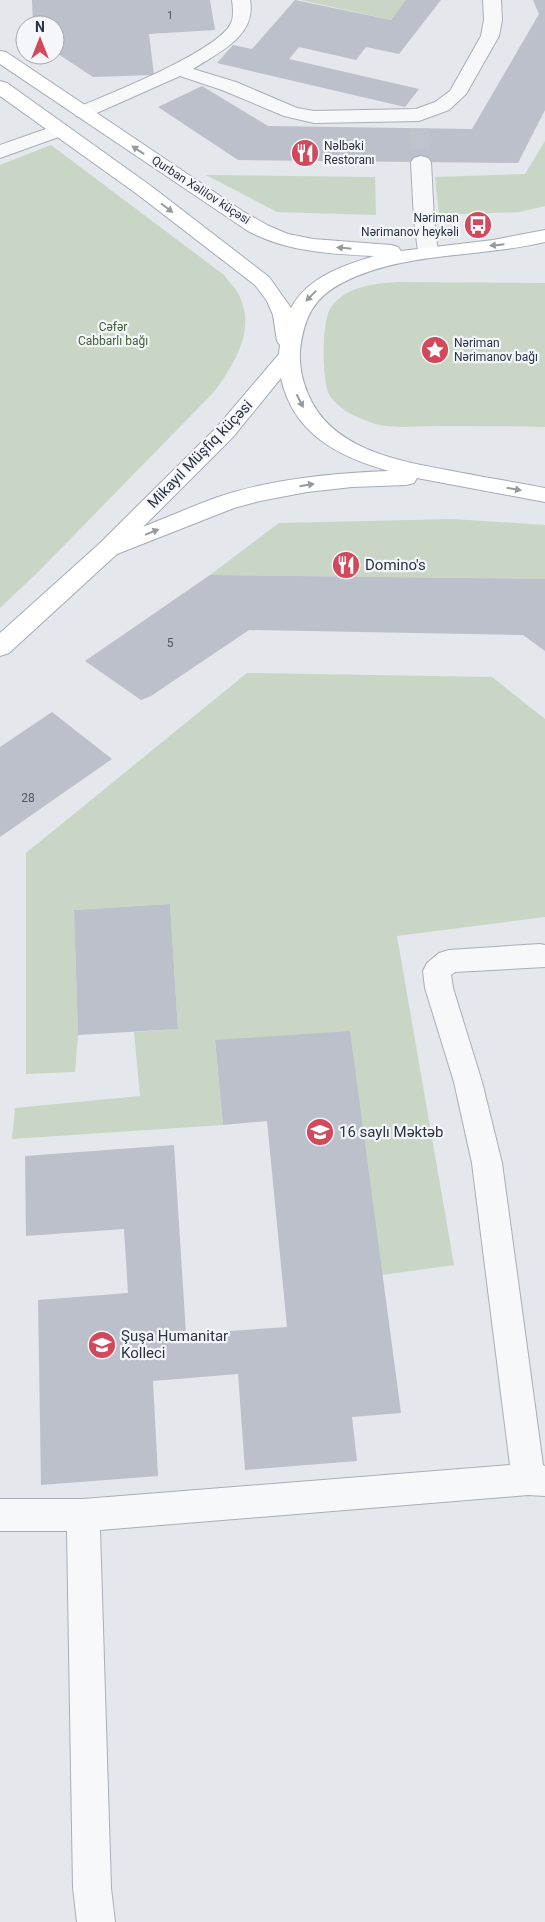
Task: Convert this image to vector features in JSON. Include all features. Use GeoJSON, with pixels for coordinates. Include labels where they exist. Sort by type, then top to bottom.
{"type":"FeatureCollection","features":[{"type":"Feature","properties":{"kind":"main road","name":"Qurban Xəlilov küçəsi"},"geometry":{"type":"LineString","coordinates":[[0,56],[238,216],[285,240],[346,249],[428,252]]}},
{"type":"Feature","properties":{"kind":"main road"},"geometry":{"type":"LineString","coordinates":[[0,87],[144,190],[262,281],[274,293],[287,322],[291,376],[298,400],[313,422],[335,441],[352,452],[373,460],[482,484],[545,495]]}},
{"type":"Feature","properties":{"kind":"main road"},"geometry":{"type":"LineString","coordinates":[[289,354],[299,310],[320,288],[335,278],[372,263],[428,252],[516,242],[545,236]]}},
{"type":"Feature","properties":{"kind":"main road","name":"Mikayıl Müşfiq küçəsi"},"geometry":{"type":"LineString","coordinates":[[0,647],[107,550],[184,470],[225,432],[262,390],[289,354]]}},
{"type":"Feature","properties":{"kind":"main road","name":"Mikayıl Müşfiq küçəsi"},"geometry":{"type":"LineString","coordinates":[[107,550],[227,502],[307,485],[396,478],[482,484]]}},
{"type":"Feature","properties":{"kind":"street"},"geometry":{"type":"LineString","coordinates":[[83,112],[179,70],[229,38],[240,23],[241,0]]}},
{"type":"Feature","properties":{"kind":"street"},"geometry":{"type":"LineString","coordinates":[[179,70],[229,86],[291,112],[314,117],[419,122],[457,94],[490,36],[493,20],[492,0]]}},
{"type":"Feature","properties":{"kind":"street"},"geometry":{"type":"LineString","coordinates":[[0,152],[60,130]]}},
{"type":"Feature","properties":{"kind":"street"},"geometry":{"type":"LineString","coordinates":[[421,162],[428,252]]}},
{"type":"Feature","properties":{"kind":"street"},"geometry":{"type":"LineString","coordinates":[[0,1515],[83,1515],[536,1480],[487,1163],[468,1082],[439,988],[437,971],[449,960],[545,956]]}},
{"type":"Feature","properties":{"kind":"street"},"geometry":{"type":"LineString","coordinates":[[83,1515],[92,1888],[96,1922]]}},
{"type":"Feature","properties":{"kind":"green space"},"geometry":{"type":"Polygon","coordinates":[[[301,0],[406,0],[391,20],[301,0]]]}},
{"type":"Feature","properties":{"kind":"green space"},"geometry":{"type":"Polygon","coordinates":[[[545,141],[545,206],[520,212],[439,215],[435,177],[525,174],[545,141]]]}},
{"type":"Feature","properties":{"kind":"green space","name":"Cəfər Cabbarlı bağı"},"geometry":{"type":"Polygon","coordinates":[[[51,145],[224,275],[237,291],[243,306],[244,332],[236,357],[214,392],[37,573],[0,608],[0,165],[51,145]]]}},
{"type":"Feature","properties":{"kind":"green space"},"geometry":{"type":"Polygon","coordinates":[[[206,175],[375,177],[376,215],[277,212],[206,175]]]}},
{"type":"Feature","properties":{"kind":"green space","name":"Nəriman Nərimanov bağı"},"geometry":{"type":"Polygon","coordinates":[[[396,282],[545,283],[545,427],[392,427],[362,419],[337,404],[327,389],[324,365],[324,337],[331,307],[337,300],[353,290],[370,285],[396,282]]]}},
{"type":"Feature","properties":{"kind":"green space"},"geometry":{"type":"Polygon","coordinates":[[[453,519],[545,525],[545,579],[210,575],[279,523],[453,519]]]}},
{"type":"Feature","properties":{"kind":"green space"},"geometry":{"type":"Polygon","coordinates":[[[247,673],[492,677],[545,719],[545,917],[397,936],[454,1265],[382,1275],[215,1041],[223,1125],[12,1139],[15,1108],[140,1096],[134,1032],[178,1029],[170,904],[74,910],[78,1035],[75,1072],[26,1074],[26,853],[247,673]]]}},
{"type":"Feature","properties":{"kind":"building"},"geometry":{"type":"Polygon","coordinates":[[[32,0],[210,0],[215,30],[149,34],[154,75],[93,77],[65,59],[65,15],[33,15],[32,0]]]}},
{"type":"Feature","properties":{"kind":"building"},"geometry":{"type":"Polygon","coordinates":[[[295,0],[391,20],[406,0],[441,0],[399,54],[366,47],[356,60],[299,47],[289,59],[419,89],[405,107],[217,63],[233,45],[252,49],[295,0]]]}},
{"type":"Feature","properties":{"kind":"building"},"geometry":{"type":"Polygon","coordinates":[[[533,0],[545,0],[545,110],[518,163],[238,160],[158,107],[202,86],[268,126],[472,129],[539,14],[533,0]]]}},
{"type":"Feature","properties":{"kind":"building"},"geometry":{"type":"Polygon","coordinates":[[[210,575],[545,579],[545,651],[523,635],[249,630],[151,696],[141,700],[85,661],[210,575]]]}},
{"type":"Feature","properties":{"kind":"building"},"geometry":{"type":"Polygon","coordinates":[[[52,712],[112,759],[0,837],[0,747],[52,712]]]}},
{"type":"Feature","properties":{"kind":"building"},"geometry":{"type":"Polygon","coordinates":[[[170,904],[178,1029],[78,1035],[74,910],[170,904]]]}},
{"type":"Feature","properties":{"kind":"building"},"geometry":{"type":"Polygon","coordinates":[[[350,1031],[401,1413],[352,1417],[357,1461],[245,1470],[238,1374],[153,1381],[158,1476],[41,1485],[38,1300],[128,1293],[124,1229],[26,1236],[25,1156],[174,1145],[186,1334],[287,1327],[267,1121],[223,1125],[215,1040],[350,1031]]]}},
{"type":"Feature","properties":{"kind":"tunnel"},"geometry":{"type":"LineString","coordinates":[[419,129],[421,162]]}},
{"type":"Feature","properties":{"kind":"place","name":"Nəlbəki Restoranı"},"geometry":{"type":"Point","coordinates":[305,153]}},
{"type":"Feature","properties":{"kind":"place","name":"Nəriman Nərimanov heykəli"},"geometry":{"type":"Point","coordinates":[478,225]}},
{"type":"Feature","properties":{"kind":"place","name":"Nəriman Nərimanov bağı"},"geometry":{"type":"Point","coordinates":[435,350]}},
{"type":"Feature","properties":{"kind":"place","name":"Domino's"},"geometry":{"type":"Point","coordinates":[346,565]}},
{"type":"Feature","properties":{"kind":"place","name":"16 saylı Məktəb"},"geometry":{"type":"Point","coordinates":[320,1132]}},
{"type":"Feature","properties":{"kind":"place","name":"Şuşa Humanitar Kolleci"},"geometry":{"type":"Point","coordinates":[102,1345]}}]}
